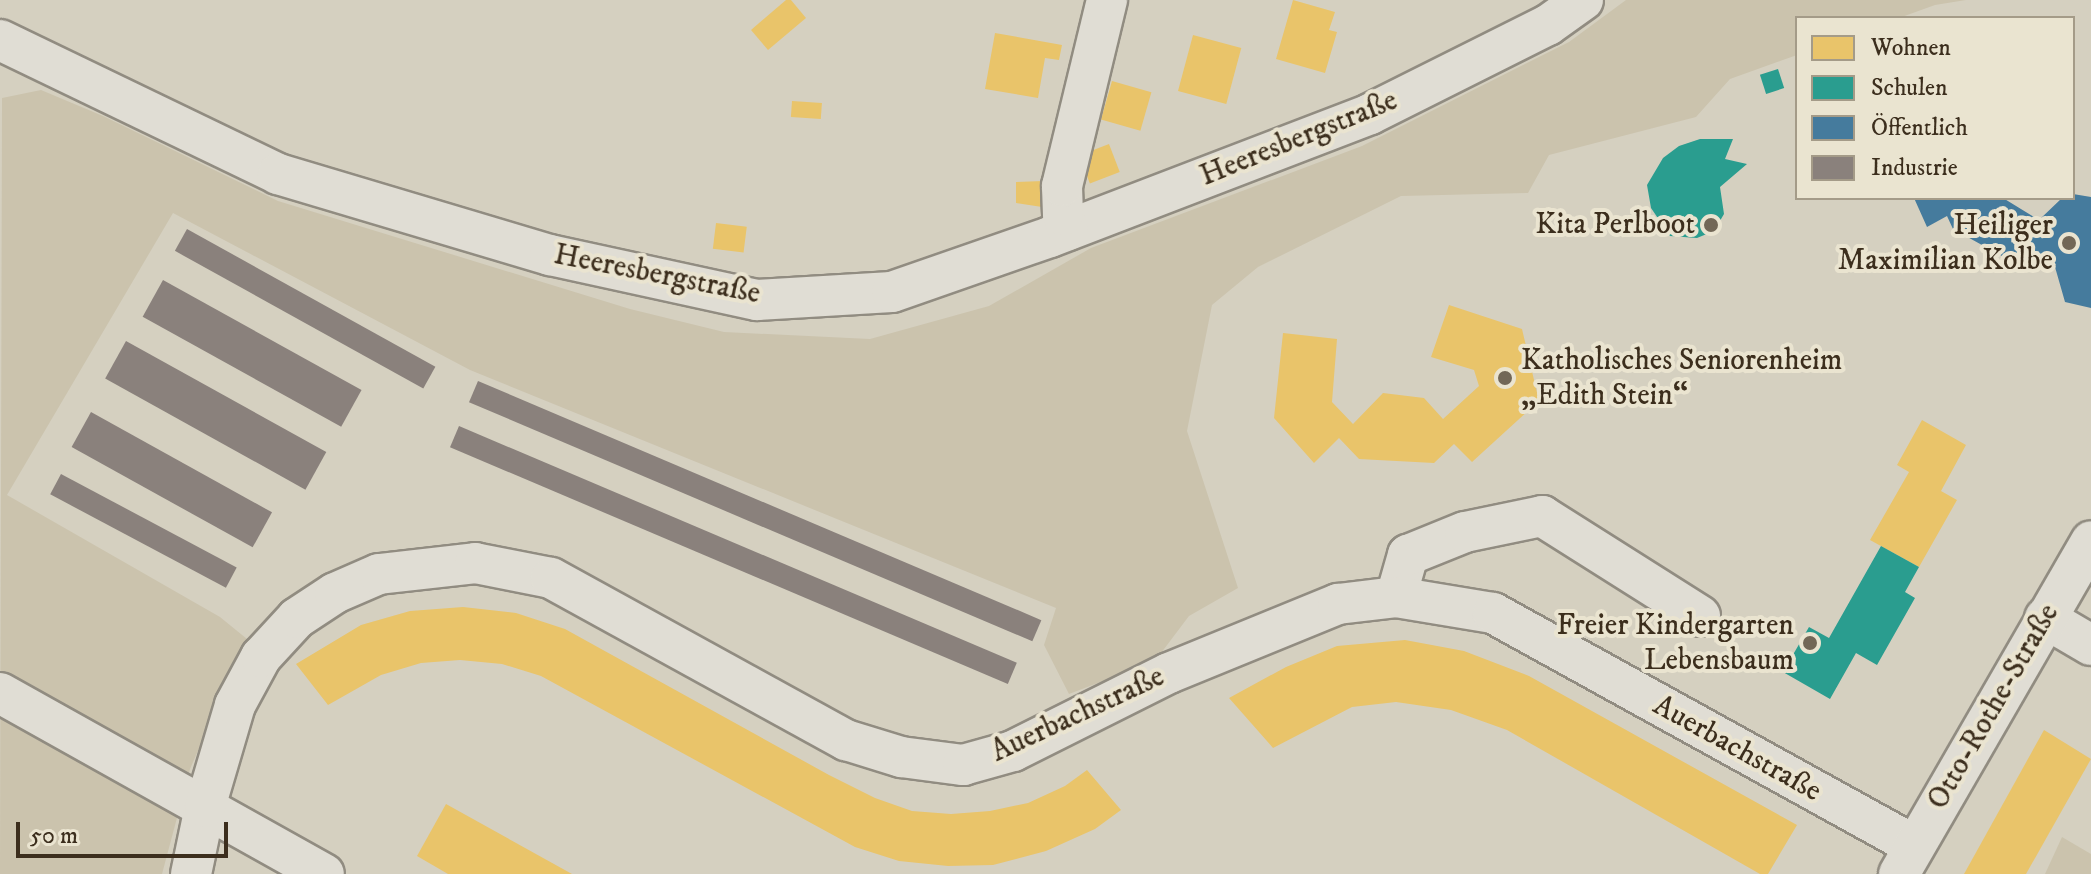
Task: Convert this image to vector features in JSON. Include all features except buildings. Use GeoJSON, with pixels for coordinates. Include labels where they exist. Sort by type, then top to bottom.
{"type":"FeatureCollection","features":[{"type":"Feature","properties":{"kind":"street"},"geometry":{"type":"LineString","coordinates":[[1068,230],[1063,215],[1062,186],[1107,0]]}},
{"type":"Feature","properties":{"kind":"street","name":"Heeresbergstraße"},"geometry":{"type":"LineString","coordinates":[[3,49],[278,174],[550,255],[757,300],[892,292],[1068,230],[1370,114],[1548,25],[1583,0]]}},
{"type":"Feature","properties":{"kind":"street"},"geometry":{"type":"LineString","coordinates":[[1396,597],[1408,555],[1465,532],[1542,516],[1700,616]]}},
{"type":"Feature","properties":{"kind":"street","name":"Otto-Rothe-Straße"},"geometry":{"type":"LineString","coordinates":[[1906,860],[2091,541]]}},
{"type":"Feature","properties":{"kind":"street","name":"Auerbachstraße"},"geometry":{"type":"LineString","coordinates":[[191,874],[205,807],[235,705],[261,657],[297,618],[335,593],[379,574],[475,563],[551,578],[846,740],[901,757],[963,765],[1013,751],[1169,673],[1338,604],[1396,597],[1493,613],[1906,860]]}},
{"type":"Feature","properties":{"kind":"street"},"geometry":{"type":"LineString","coordinates":[[2045,618],[2091,645]]}},
{"type":"Feature","properties":{"kind":"street"},"geometry":{"type":"LineString","coordinates":[[0,693],[324,874]]}},
{"type":"Feature","properties":{"kind":"shaded area"},"geometry":{"type":"Polygon","coordinates":[[[1626,0],[1966,0],[1935,5],[1905,16],[1795,16],[1795,56],[1730,79],[1696,117],[1549,155],[1528,193],[1401,196],[1258,267],[1212,305],[1187,431],[1238,588],[1189,616],[1155,661],[1069,694],[1044,645],[1056,608],[470,370],[173,213],[7,495],[220,617],[247,639],[190,769],[162,874],[0,874],[2,98],[41,90],[103,116],[278,201],[630,309],[724,332],[870,339],[989,306],[1091,248],[1362,146],[1569,42],[1626,0]]]}},
{"type":"Feature","properties":{"kind":"shaded area"},"geometry":{"type":"Polygon","coordinates":[[[2062,837],[2091,854],[2091,874],[2045,874],[2062,837]]]}},
{"type":"Feature","properties":{"kind":"place","name":"Kita Perlboot"},"geometry":{"type":"Point","coordinates":[1711,225]}},
{"type":"Feature","properties":{"kind":"place","name":"Heiliger Maximilian Kolbe"},"geometry":{"type":"Point","coordinates":[2069,243]}},
{"type":"Feature","properties":{"kind":"place","name":"Katholisches Seniorenheim „Edith Stein“"},"geometry":{"type":"Point","coordinates":[1505,378]}},
{"type":"Feature","properties":{"kind":"place","name":"Freier Kindergarten Lebensbaum"},"geometry":{"type":"Point","coordinates":[1810,643]}}]}
